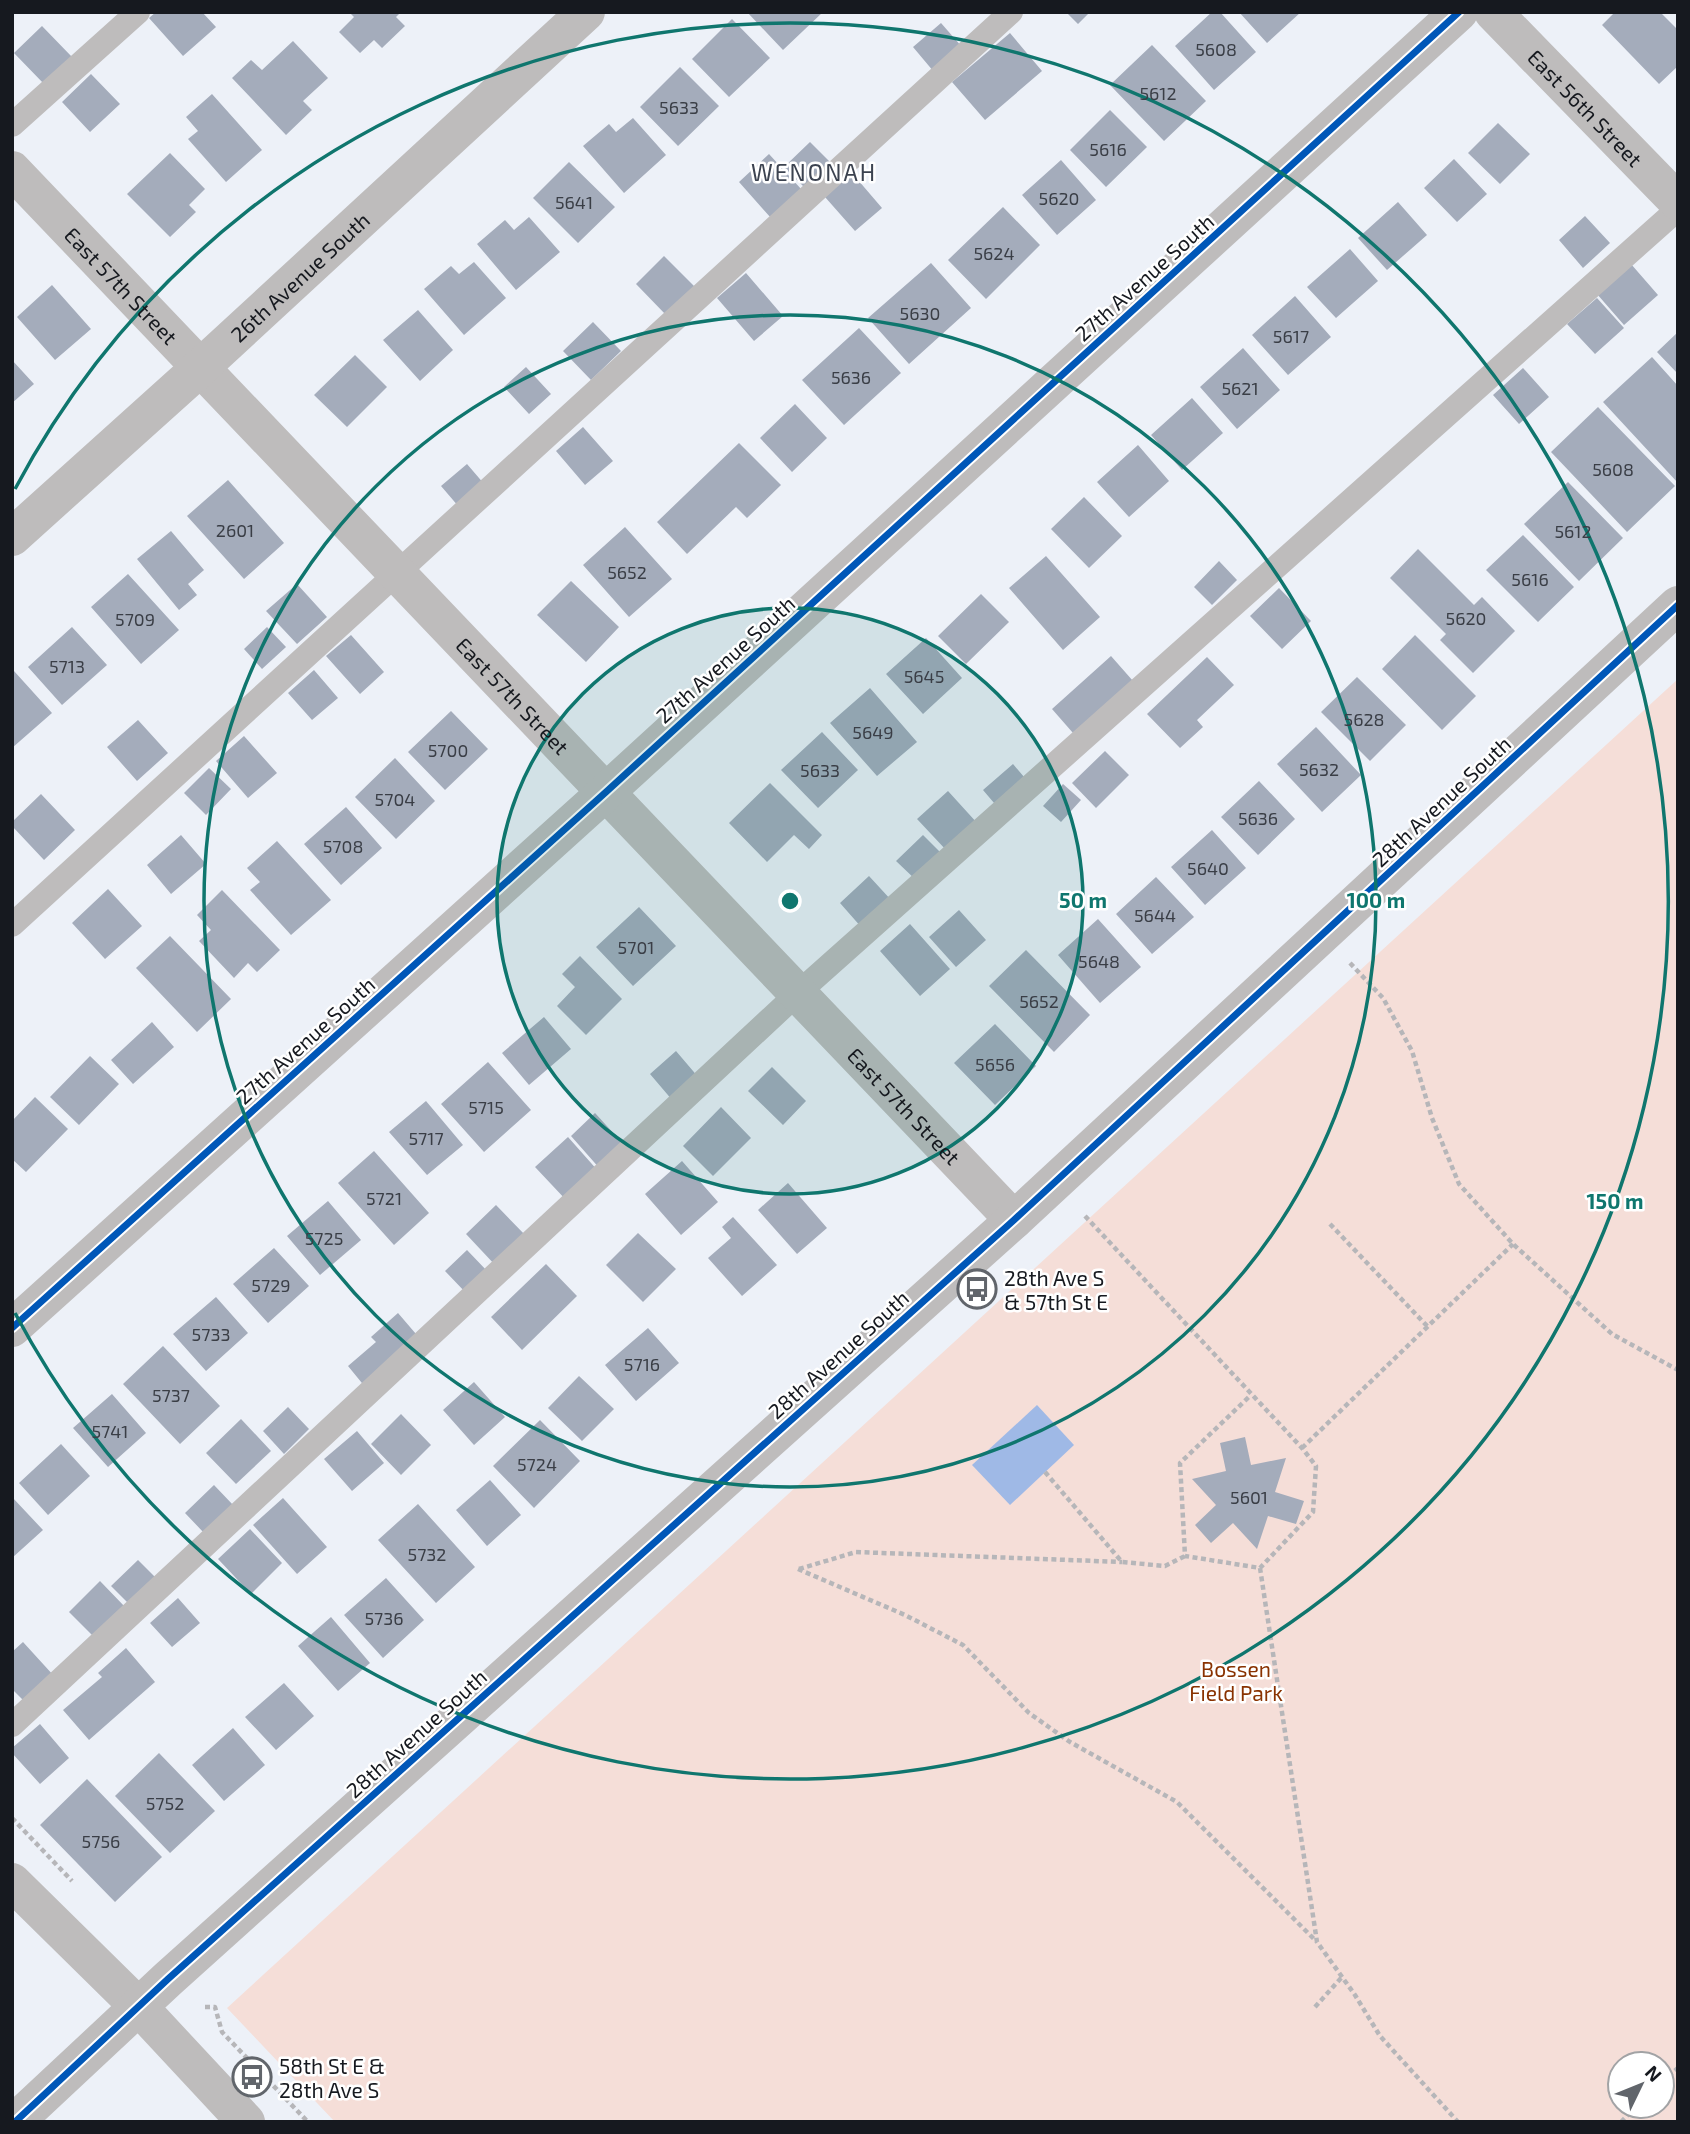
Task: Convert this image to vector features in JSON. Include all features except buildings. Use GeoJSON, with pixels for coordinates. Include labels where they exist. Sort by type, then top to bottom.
{"type":"FeatureCollection","features":[{"type":"Feature","properties":{"kind":"street","name":"26th Avenue South"},"geometry":{"type":"LineString","coordinates":[[12,537],[201,367],[586,12]]}},
{"type":"Feature","properties":{"kind":"street","name":"27th Avenue South"},"geometry":{"type":"LineString","coordinates":[[12,1328],[606,792],[1459,12]]}},
{"type":"Feature","properties":{"kind":"street","name":"East 56th Street"},"geometry":{"type":"LineString","coordinates":[[1493,12],[1678,202]]}},
{"type":"Feature","properties":{"kind":"street","name":"East 57th Street"},"geometry":{"type":"LineString","coordinates":[[12,170],[1014,1220]]}},
{"type":"Feature","properties":{"kind":"street","name":"28th Avenue South"},"geometry":{"type":"LineString","coordinates":[[15,2122],[138,2006],[1014,1220],[1678,605]]}},
{"type":"Feature","properties":{"kind":"street"},"geometry":{"type":"LineString","coordinates":[[12,1882],[138,2006],[246,2122]]}},
{"type":"Feature","properties":{"kind":"lane"},"geometry":{"type":"LineString","coordinates":[[12,125],[138,12]]}},
{"type":"Feature","properties":{"kind":"lane"},"geometry":{"type":"LineString","coordinates":[[12,925],[1011,12]]}},
{"type":"Feature","properties":{"kind":"lane"},"geometry":{"type":"LineString","coordinates":[[12,1726],[798,993],[1678,209]]}},
{"type":"Feature","properties":{"kind":"path"},"geometry":{"type":"LineString","coordinates":[[1350,963],[1383,998],[1412,1051],[1432,1118],[1460,1184],[1513,1244],[1612,1334],[1678,1370]]}},
{"type":"Feature","properties":{"kind":"path"},"geometry":{"type":"LineString","coordinates":[[1085,1216],[1316,1466],[1313,1511],[1260,1568]]}},
{"type":"Feature","properties":{"kind":"path"},"geometry":{"type":"LineString","coordinates":[[1330,1224],[1428,1327]]}},
{"type":"Feature","properties":{"kind":"path"},"geometry":{"type":"LineString","coordinates":[[1301,1448],[1513,1244]]}},
{"type":"Feature","properties":{"kind":"path"},"geometry":{"type":"LineString","coordinates":[[1185,1556],[1180,1464],[1251,1395]]}},
{"type":"Feature","properties":{"kind":"path"},"geometry":{"type":"LineString","coordinates":[[1045,1472],[1122,1562]]}},
{"type":"Feature","properties":{"kind":"path"},"geometry":{"type":"LineString","coordinates":[[1260,1568],[1185,1556],[1165,1566],[856,1552],[798,1569],[905,1615],[962,1645],[1029,1713],[1070,1742],[1177,1802],[1317,1942],[1380,2036],[1458,2122]]}},
{"type":"Feature","properties":{"kind":"path"},"geometry":{"type":"LineString","coordinates":[[1260,1568],[1317,1942]]}},
{"type":"Feature","properties":{"kind":"path"},"geometry":{"type":"LineString","coordinates":[[1315,2007],[1342,1978]]}},
{"type":"Feature","properties":{"kind":"path"},"geometry":{"type":"LineString","coordinates":[[205,2007],[215,2007],[222,2032],[308,2122]]}},
{"type":"Feature","properties":{"kind":"green space","name":"Bossen Field Park"},"geometry":{"type":"Polygon","coordinates":[[[1678,679],[1678,2122],[335,2122],[227,2008],[1678,679]]]}},
{"type":"Feature","properties":{"kind":"water"},"geometry":{"type":"Polygon","coordinates":[[[1037,1405],[1074,1445],[1010,1505],[972,1465],[1037,1405]]]}},
{"type":"Feature","properties":{"kind":"cycle path"},"geometry":{"type":"LineString","coordinates":[[12,1328],[606,792],[1459,12]]}},
{"type":"Feature","properties":{"kind":"cycle path"},"geometry":{"type":"LineString","coordinates":[[15,2122],[168,1979],[1014,1220],[1678,605]]}},
{"type":"Feature","properties":{"kind":"place","name":"28th Ave S & 57th St E"},"geometry":{"type":"Point","coordinates":[977,1289]}},
{"type":"Feature","properties":{"kind":"place","name":"58th St E & 28th Ave S"},"geometry":{"type":"Point","coordinates":[252,2077]}},
{"type":"Feature","properties":{"kind":"district","name":"WENONAH"},"geometry":{"type":"Point","coordinates":[814,172]}}]}
